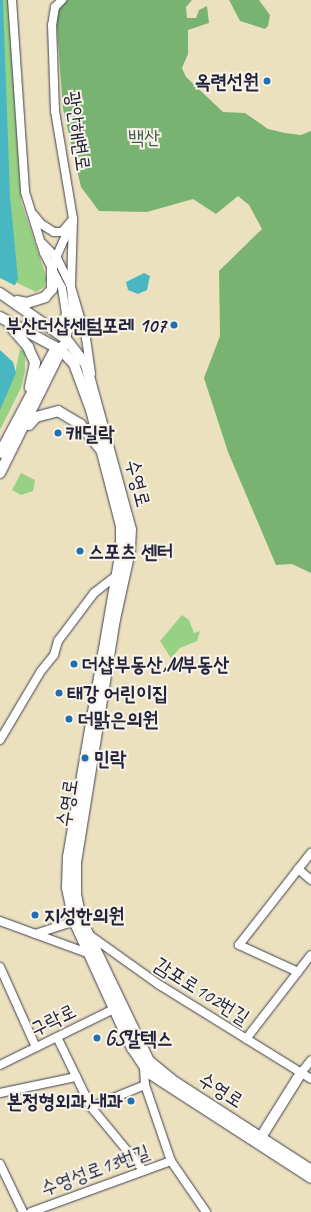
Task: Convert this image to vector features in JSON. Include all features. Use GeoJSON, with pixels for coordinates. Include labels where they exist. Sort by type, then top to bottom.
{"type":"FeatureCollection","features":[{"type":"Feature","properties":{"kind":"main road"},"geometry":{"type":"LineString","coordinates":[[15,301],[28,303],[45,297],[52,289],[54,261]]}},
{"type":"Feature","properties":{"kind":"main road","name":"수영로"},"geometry":{"type":"LineString","coordinates":[[0,293],[15,301],[64,337],[76,348],[91,378],[128,514],[131,542],[127,569],[115,619],[76,863],[78,920],[88,933],[117,1007],[144,1067],[311,1178]]}},
{"type":"Feature","properties":{"kind":"main road"},"geometry":{"type":"LineString","coordinates":[[3,318],[59,349]]}},
{"type":"Feature","properties":{"kind":"main road"},"geometry":{"type":"LineString","coordinates":[[3,318],[21,337],[35,363],[26,404]]}},
{"type":"Feature","properties":{"kind":"main road"},"geometry":{"type":"LineString","coordinates":[[0,472],[20,433],[64,337]]}},
{"type":"Feature","properties":{"kind":"main road"},"geometry":{"type":"LineString","coordinates":[[0,453],[26,404],[59,349]]}},
{"type":"Feature","properties":{"kind":"main road","name":"수영로"},"geometry":{"type":"LineString","coordinates":[[59,349],[79,373],[121,526],[117,574],[68,857],[67,888],[87,953],[144,1054],[156,1068],[311,1170]]}},
{"type":"Feature","properties":{"kind":"main road"},"geometry":{"type":"LineString","coordinates":[[20,433],[36,417],[58,411],[80,424],[101,450]]}},
{"type":"Feature","properties":{"kind":"main road"},"geometry":{"type":"LineString","coordinates":[[261,1137],[301,1073]]}},
{"type":"Feature","properties":{"kind":"street"},"geometry":{"type":"LineString","coordinates":[[12,0],[27,205],[40,240],[71,287],[86,338],[91,378]]}},
{"type":"Feature","properties":{"kind":"street","name":"광안해변로"},"geometry":{"type":"LineString","coordinates":[[62,0],[55,7],[52,25],[55,111],[73,220],[71,287]]}},
{"type":"Feature","properties":{"kind":"street"},"geometry":{"type":"LineString","coordinates":[[27,205],[41,224],[54,232],[62,232],[73,220]]}},
{"type":"Feature","properties":{"kind":"street"},"geometry":{"type":"LineString","coordinates":[[64,337],[65,300],[54,261],[73,220]]}},
{"type":"Feature","properties":{"kind":"street"},"geometry":{"type":"LineString","coordinates":[[64,337],[73,311],[71,287]]}},
{"type":"Feature","properties":{"kind":"street"},"geometry":{"type":"LineString","coordinates":[[0,740],[41,671],[54,655],[58,641],[94,593],[117,574],[127,569]]}},
{"type":"Feature","properties":{"kind":"street"},"geometry":{"type":"LineString","coordinates":[[298,972],[239,945],[311,853]]}},
{"type":"Feature","properties":{"kind":"street"},"geometry":{"type":"LineString","coordinates":[[298,869],[311,880]]}},
{"type":"Feature","properties":{"kind":"street"},"geometry":{"type":"LineString","coordinates":[[35,934],[78,920]]}},
{"type":"Feature","properties":{"kind":"street"},"geometry":{"type":"LineString","coordinates":[[0,921],[87,953]]}},
{"type":"Feature","properties":{"kind":"street","name":"감포로102번길"},"geometry":{"type":"LineString","coordinates":[[88,933],[158,984],[311,1079]]}},
{"type":"Feature","properties":{"kind":"street"},"geometry":{"type":"LineString","coordinates":[[246,1039],[311,955]]}},
{"type":"Feature","properties":{"kind":"street"},"geometry":{"type":"LineString","coordinates":[[0,967],[36,1047]]}},
{"type":"Feature","properties":{"kind":"street","name":"구락로"},"geometry":{"type":"LineString","coordinates":[[0,1065],[117,1007]]}},
{"type":"Feature","properties":{"kind":"street"},"geometry":{"type":"LineString","coordinates":[[56,1037],[92,1108],[144,1170]]}},
{"type":"Feature","properties":{"kind":"street"},"geometry":{"type":"LineString","coordinates":[[301,1073],[311,1060]]}},
{"type":"Feature","properties":{"kind":"street"},"geometry":{"type":"LineString","coordinates":[[144,1067],[145,1085],[171,1160],[206,1212]]}},
{"type":"Feature","properties":{"kind":"street"},"geometry":{"type":"LineString","coordinates":[[0,1093],[76,1077]]}},
{"type":"Feature","properties":{"kind":"street"},"geometry":{"type":"LineString","coordinates":[[92,1108],[145,1085]]}},
{"type":"Feature","properties":{"kind":"street","name":"수영성로13번길"},"geometry":{"type":"LineString","coordinates":[[31,1212],[171,1160]]}},
{"type":"Feature","properties":{"kind":"street"},"geometry":{"type":"LineString","coordinates":[[0,1164],[23,1212]]}},
{"type":"Feature","properties":{"kind":"green space"},"geometry":{"type":"Polygon","coordinates":[[[0,0],[8,0],[21,201],[47,279],[44,287],[36,292],[9,279],[0,148],[0,0]]]}},
{"type":"Feature","properties":{"kind":"green space","name":"백산"},"geometry":{"type":"Polygon","coordinates":[[[67,0],[192,0],[186,7],[187,18],[196,18],[199,10],[207,6],[209,23],[188,30],[188,54],[182,68],[186,77],[223,112],[245,113],[268,129],[285,133],[301,135],[311,131],[311,573],[292,564],[276,565],[228,452],[204,378],[220,336],[219,271],[262,229],[249,205],[238,196],[216,214],[193,199],[147,212],[99,211],[81,187],[63,109],[56,13],[67,0]]]}},
{"type":"Feature","properties":{"kind":"green space"},"geometry":{"type":"Polygon","coordinates":[[[229,0],[259,0],[270,15],[268,26],[265,29],[240,21],[229,0]]]}},
{"type":"Feature","properties":{"kind":"green space"},"geometry":{"type":"Polygon","coordinates":[[[20,349],[25,352],[25,371],[21,388],[0,430],[0,397],[14,378],[20,349]]]}},
{"type":"Feature","properties":{"kind":"green space"},"geometry":{"type":"Polygon","coordinates":[[[21,473],[35,480],[33,491],[21,495],[12,490],[21,473]]]}},
{"type":"Feature","properties":{"kind":"green space"},"geometry":{"type":"Polygon","coordinates":[[[182,615],[189,620],[194,633],[200,631],[197,641],[180,648],[171,658],[160,641],[182,615]]]}},
{"type":"Feature","properties":{"kind":"water"},"geometry":{"type":"Polygon","coordinates":[[[0,0],[3,0],[10,196],[18,279],[0,316],[0,0]]]}},
{"type":"Feature","properties":{"kind":"water"},"geometry":{"type":"Polygon","coordinates":[[[144,273],[150,276],[147,290],[138,294],[128,290],[126,282],[144,273]]]}},
{"type":"Feature","properties":{"kind":"water"},"geometry":{"type":"Polygon","coordinates":[[[0,350],[13,362],[16,373],[0,410],[0,350]]]}},
{"type":"Feature","properties":{"kind":"pier"},"geometry":{"type":"Polygon","coordinates":[[[0,278],[18,287],[0,318],[0,278]]]}},
{"type":"Feature","properties":{"kind":"place","name":"옥련선원"},"geometry":{"type":"Point","coordinates":[267,81]}},
{"type":"Feature","properties":{"kind":"place","name":"부산더샵센텀포레 107"},"geometry":{"type":"Point","coordinates":[174,325]}},
{"type":"Feature","properties":{"kind":"place","name":"캐딜락"},"geometry":{"type":"Point","coordinates":[58,433]}},
{"type":"Feature","properties":{"kind":"place","name":"스포츠 센터"},"geometry":{"type":"Point","coordinates":[80,551]}},
{"type":"Feature","properties":{"kind":"place","name":"더샵부동산,M부동산"},"geometry":{"type":"Point","coordinates":[74,664]}},
{"type":"Feature","properties":{"kind":"place","name":"태강 어린이집"},"geometry":{"type":"Point","coordinates":[59,693]}},
{"type":"Feature","properties":{"kind":"place","name":"더맑은의원"},"geometry":{"type":"Point","coordinates":[69,719]}},
{"type":"Feature","properties":{"kind":"place","name":"민락"},"geometry":{"type":"Point","coordinates":[85,758]}},
{"type":"Feature","properties":{"kind":"place","name":"지성한의원"},"geometry":{"type":"Point","coordinates":[35,915]}},
{"type":"Feature","properties":{"kind":"place","name":"GS칼텍스"},"geometry":{"type":"Point","coordinates":[97,1038]}},
{"type":"Feature","properties":{"kind":"place","name":"본정형외과,내과"},"geometry":{"type":"Point","coordinates":[131,1101]}}]}
